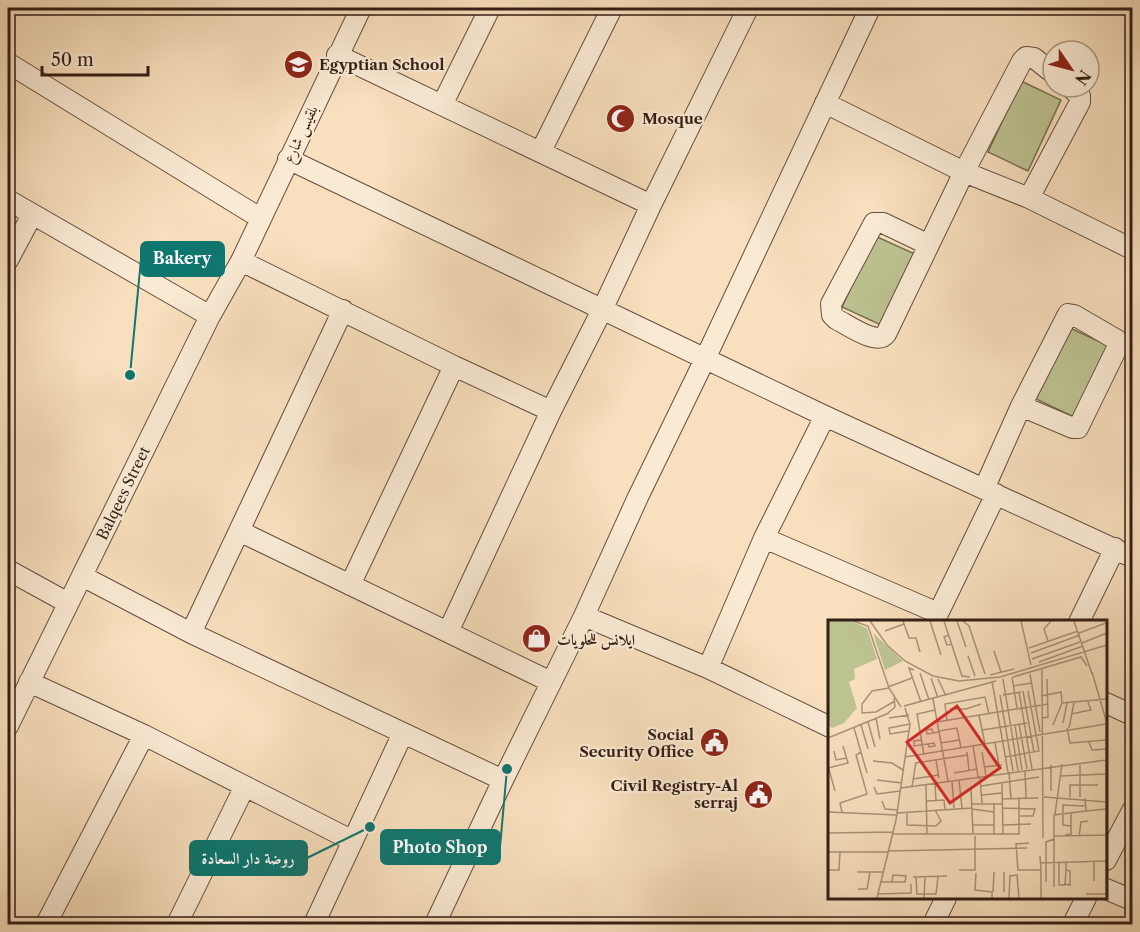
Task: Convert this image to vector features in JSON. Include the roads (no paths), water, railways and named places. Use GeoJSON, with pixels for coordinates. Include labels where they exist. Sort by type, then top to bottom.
{"type":"FeatureCollection","features":[{"type":"Feature","properties":{"kind":"street","name":"بلقيس شارع"},"geometry":{"type":"LineString","coordinates":[[241,261],[361,8]]}},
{"type":"Feature","properties":{"kind":"street"},"geometry":{"type":"LineString","coordinates":[[442,105],[490,8]]}},
{"type":"Feature","properties":{"kind":"street"},"geometry":{"type":"LineString","coordinates":[[541,151],[612,8]]}},
{"type":"Feature","properties":{"kind":"street"},"geometry":{"type":"LineString","coordinates":[[435,924],[584,616],[870,8]]}},
{"type":"Feature","properties":{"kind":"street"},"geometry":{"type":"LineString","coordinates":[[448,632],[742,10]]}},
{"type":"Feature","properties":{"kind":"street"},"geometry":{"type":"LineString","coordinates":[[337,55],[651,204]]}},
{"type":"Feature","properties":{"kind":"street"},"geometry":{"type":"LineString","coordinates":[[929,245],[883,223],[874,223],[831,304],[832,315],[871,337],[883,338],[929,245],[964,172],[1022,61],[1026,57],[1034,58],[1041,64]]}},
{"type":"Feature","properties":{"kind":"street"},"geometry":{"type":"LineString","coordinates":[[8,63],[260,218]]}},
{"type":"Feature","properties":{"kind":"street"},"geometry":{"type":"LineString","coordinates":[[1029,198],[1080,99]]}},
{"type":"Feature","properties":{"kind":"street"},"geometry":{"type":"LineString","coordinates":[[825,103],[964,172],[1029,198],[1132,249]]}},
{"type":"Feature","properties":{"kind":"street"},"geometry":{"type":"LineString","coordinates":[[288,159],[706,357],[825,416],[1124,552],[1080,620]]}},
{"type":"Feature","properties":{"kind":"street"},"geometry":{"type":"LineString","coordinates":[[8,200],[210,316]]}},
{"type":"Feature","properties":{"kind":"street"},"geometry":{"type":"LineString","coordinates":[[8,260],[32,215]]}},
{"type":"Feature","properties":{"kind":"street"},"geometry":{"type":"LineString","coordinates":[[241,261],[551,411]]}},
{"type":"Feature","properties":{"kind":"street","name":"Balqees Street"},"geometry":{"type":"LineString","coordinates":[[8,726],[210,316],[241,261]]}},
{"type":"Feature","properties":{"kind":"street"},"geometry":{"type":"LineString","coordinates":[[191,633],[343,310]]}},
{"type":"Feature","properties":{"kind":"street"},"geometry":{"type":"LineString","coordinates":[[764,538],[936,617],[990,491],[1021,406],[1068,314],[1074,315],[1117,340],[1118,346],[1078,428],[1072,428],[1021,406]]}},
{"type":"Feature","properties":{"kind":"street"},"geometry":{"type":"LineString","coordinates":[[350,585],[454,366]]}},
{"type":"Feature","properties":{"kind":"street"},"geometry":{"type":"LineString","coordinates":[[708,668],[764,538],[825,416]]}},
{"type":"Feature","properties":{"kind":"street"},"geometry":{"type":"LineString","coordinates":[[239,531],[551,682]]}},
{"type":"Feature","properties":{"kind":"street"},"geometry":{"type":"LineString","coordinates":[[8,570],[68,603]]}},
{"type":"Feature","properties":{"kind":"street"},"geometry":{"type":"LineString","coordinates":[[82,576],[191,633],[503,780]]}},
{"type":"Feature","properties":{"kind":"street"},"geometry":{"type":"LineString","coordinates":[[584,616],[708,668],[828,726]]}},
{"type":"Feature","properties":{"kind":"street"},"geometry":{"type":"LineString","coordinates":[[29,682],[144,735],[354,841]]}},
{"type":"Feature","properties":{"kind":"street"},"geometry":{"type":"LineString","coordinates":[[1107,703],[1132,715]]}},
{"type":"Feature","properties":{"kind":"street"},"geometry":{"type":"LineString","coordinates":[[314,924],[403,733]]}},
{"type":"Feature","properties":{"kind":"street"},"geometry":{"type":"LineString","coordinates":[[46,924],[144,735]]}},
{"type":"Feature","properties":{"kind":"street"},"geometry":{"type":"LineString","coordinates":[[177,924],[245,786]]}},
{"type":"Feature","properties":{"kind":"street"},"geometry":{"type":"LineString","coordinates":[[1107,858],[1132,811]]}},
{"type":"Feature","properties":{"kind":"street"},"geometry":{"type":"LineString","coordinates":[[1107,888],[1132,900]]}},
{"type":"Feature","properties":{"kind":"street"},"geometry":{"type":"LineString","coordinates":[[933,924],[945,899]]}},
{"type":"Feature","properties":{"kind":"street"},"geometry":{"type":"LineString","coordinates":[[1073,924],[1085,899]]}},
{"type":"Feature","properties":{"kind":"place","name":"Egyptian School"},"geometry":{"type":"Point","coordinates":[298,64]}},
{"type":"Feature","properties":{"kind":"place","name":"Mosque"},"geometry":{"type":"Point","coordinates":[621,118]}},
{"type":"Feature","properties":{"kind":"place","name":"Bakery"},"geometry":{"type":"Point","coordinates":[130,375]}},
{"type":"Feature","properties":{"kind":"place","name":"ايلانس للحلويات"},"geometry":{"type":"Point","coordinates":[536,639]}},
{"type":"Feature","properties":{"kind":"place","name":"Social Security Office"},"geometry":{"type":"Point","coordinates":[715,743]}},
{"type":"Feature","properties":{"kind":"place","name":"Photo Shop"},"geometry":{"type":"Point","coordinates":[507,769]}},
{"type":"Feature","properties":{"kind":"place","name":"Civil Registry-Al serraj"},"geometry":{"type":"Point","coordinates":[759,794]}},
{"type":"Feature","properties":{"kind":"place","name":"روضة دار السعادة"},"geometry":{"type":"Point","coordinates":[370,827]}}]}
